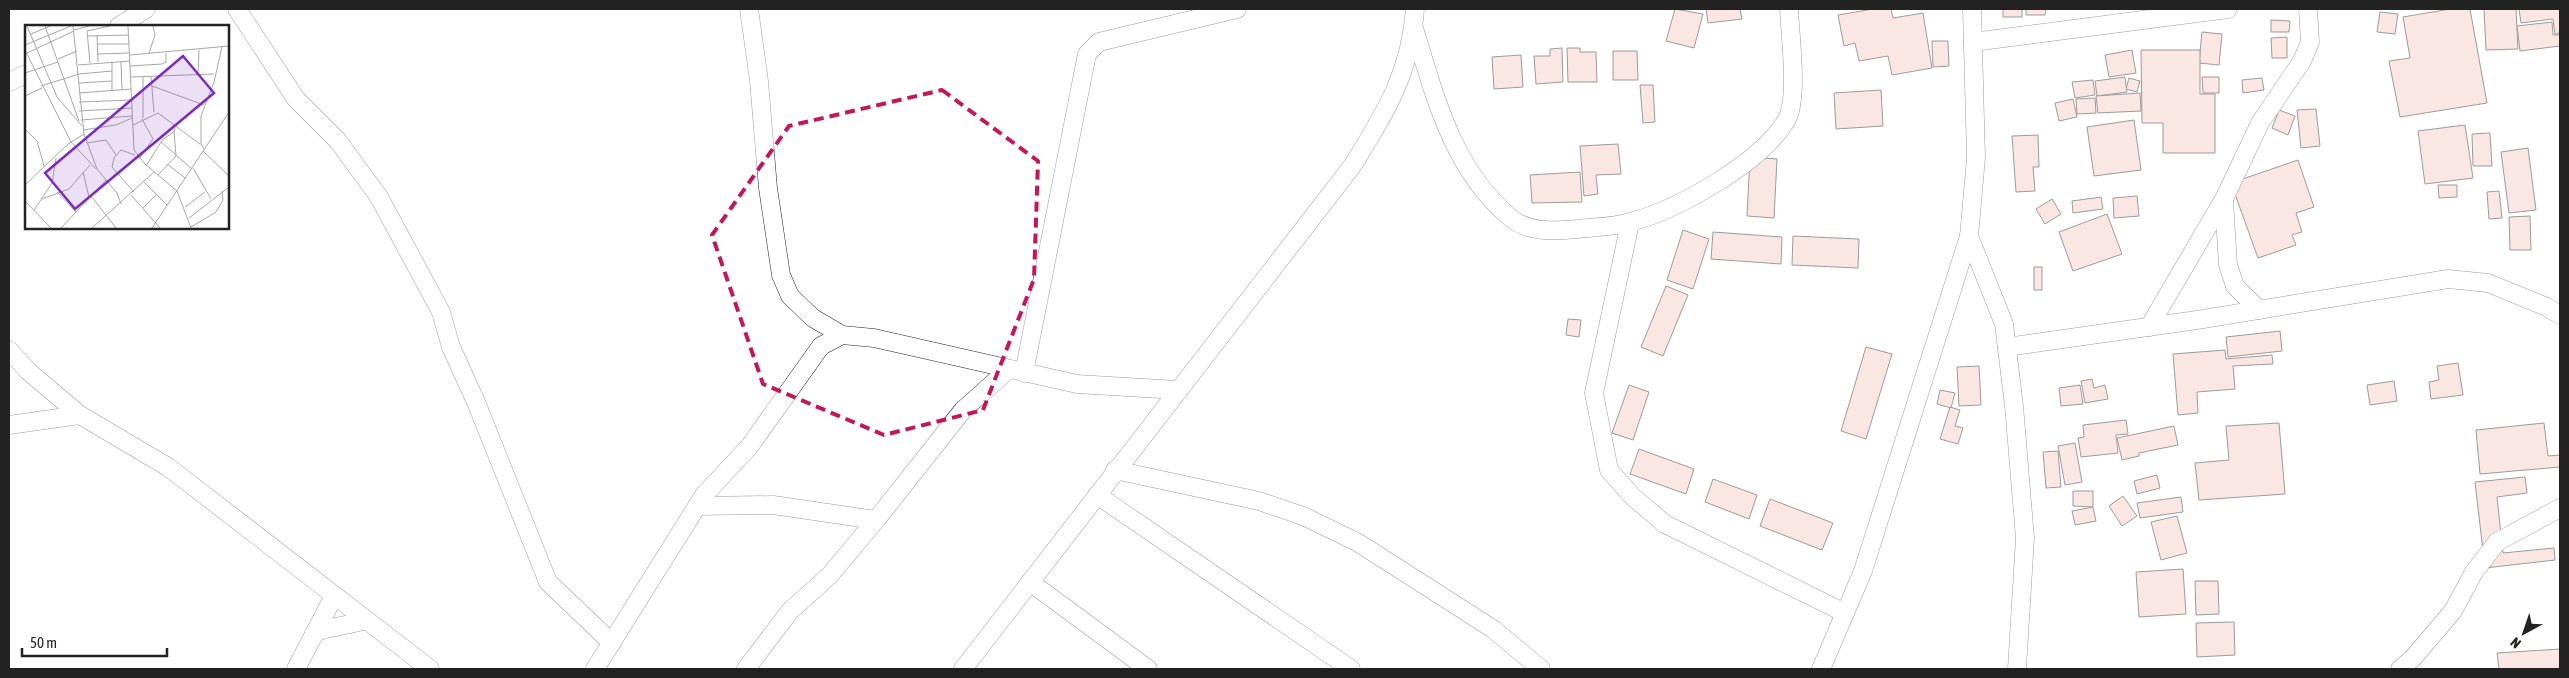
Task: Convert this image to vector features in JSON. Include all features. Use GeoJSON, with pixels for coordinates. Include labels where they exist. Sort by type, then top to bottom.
{"type":"FeatureCollection","features":[{"type":"Feature","properties":{"kind":"street"},"geometry":{"type":"LineString","coordinates":[[121,25],[146,9]]}},
{"type":"Feature","properties":{"kind":"street"},"geometry":{"type":"LineString","coordinates":[[237,9],[296,99],[338,141],[379,197],[441,312],[451,347],[476,402],[548,582],[612,643]]}},
{"type":"Feature","properties":{"kind":"street"},"geometry":{"type":"LineString","coordinates":[[749,9],[759,81],[768,188],[781,275],[790,296],[813,318],[842,335],[874,338],[1077,384],[1177,390]]}},
{"type":"Feature","properties":{"kind":"street"},"geometry":{"type":"LineString","coordinates":[[746,669],[790,611],[829,576],[876,520],[963,410],[1016,371],[1087,54],[1098,42],[1237,9]]}},
{"type":"Feature","properties":{"kind":"street"},"geometry":{"type":"LineString","coordinates":[[1414,17],[1437,105],[1461,160],[1487,193],[1513,220],[1530,228],[1560,231],[1630,223],[1686,202],[1745,163],[1787,120],[1793,95],[1789,9]]}},
{"type":"Feature","properties":{"kind":"street"},"geometry":{"type":"LineString","coordinates":[[1821,669],[1863,571],[1969,236],[1976,158],[1972,9]]}},
{"type":"Feature","properties":{"kind":"street"},"geometry":{"type":"LineString","coordinates":[[1973,42],[2228,9]]}},
{"type":"Feature","properties":{"kind":"street"},"geometry":{"type":"LineString","coordinates":[[2149,327],[2224,199],[2260,123],[2302,61],[2310,42],[2308,9]]}},
{"type":"Feature","properties":{"kind":"street"},"geometry":{"type":"LineString","coordinates":[[963,669],[1352,165],[1391,102],[1406,62],[1414,17]]}},
{"type":"Feature","properties":{"kind":"street"},"geometry":{"type":"LineString","coordinates":[[9,82],[25,74]]}},
{"type":"Feature","properties":{"kind":"street"},"geometry":{"type":"LineString","coordinates":[[2224,199],[2228,265],[2235,286],[2259,310]]}},
{"type":"Feature","properties":{"kind":"street"},"geometry":{"type":"LineString","coordinates":[[1630,223],[1594,392],[1609,470],[1633,497],[1665,524],[1845,613]]}},
{"type":"Feature","properties":{"kind":"street"},"geometry":{"type":"LineString","coordinates":[[1969,236],[2004,324],[2007,347],[2025,538],[2017,669]]}},
{"type":"Feature","properties":{"kind":"street"},"geometry":{"type":"LineString","coordinates":[[2007,347],[2149,327],[2448,280],[2488,283],[2547,307],[2560,315]]}},
{"type":"Feature","properties":{"kind":"street"},"geometry":{"type":"LineString","coordinates":[[595,669],[704,494],[749,447],[821,346],[842,335]]}},
{"type":"Feature","properties":{"kind":"street"},"geometry":{"type":"LineString","coordinates":[[9,351],[28,371],[80,415],[168,467],[430,669]]}},
{"type":"Feature","properties":{"kind":"street"},"geometry":{"type":"LineString","coordinates":[[9,425],[80,415]]}},
{"type":"Feature","properties":{"kind":"street"},"geometry":{"type":"LineString","coordinates":[[1115,470],[1259,501],[1312,521],[1358,542],[1493,629],[1541,669]]}},
{"type":"Feature","properties":{"kind":"street"},"geometry":{"type":"LineString","coordinates":[[1097,495],[1352,669]]}},
{"type":"Feature","properties":{"kind":"street"},"geometry":{"type":"LineString","coordinates":[[697,506],[773,505],[876,520]]}},
{"type":"Feature","properties":{"kind":"street"},"geometry":{"type":"LineString","coordinates":[[2400,669],[2413,658],[2453,611],[2474,572],[2497,542],[2560,508]]}},
{"type":"Feature","properties":{"kind":"street"},"geometry":{"type":"LineString","coordinates":[[1030,582],[1148,669]]}},
{"type":"Feature","properties":{"kind":"street"},"geometry":{"type":"LineString","coordinates":[[296,669],[334,596]]}},
{"type":"Feature","properties":{"kind":"street"},"geometry":{"type":"LineString","coordinates":[[314,633],[331,626],[352,624],[365,620]]}},
{"type":"Feature","properties":{"kind":"highlighted area"},"geometry":{"type":"Polygon","coordinates":[[[942,90],[1038,161],[1034,279],[983,410],[884,435],[763,384],[712,235],[789,126],[942,90]]]}},
{"type":"Feature","properties":{"kind":"building"},"geometry":{"type":"Polygon","coordinates":[[[1675,9],[1703,14],[1694,48],[1666,41],[1675,9]]]}},
{"type":"Feature","properties":{"kind":"building"},"geometry":{"type":"Polygon","coordinates":[[[1706,9],[1740,9],[1742,19],[1708,23],[1706,9]]]}},
{"type":"Feature","properties":{"kind":"building"},"geometry":{"type":"Polygon","coordinates":[[[1873,9],[1891,9],[1893,18],[1923,13],[1932,68],[1892,75],[1888,56],[1859,61],[1855,43],[1844,46],[1838,15],[1873,9]]]}},
{"type":"Feature","properties":{"kind":"building"},"geometry":{"type":"Polygon","coordinates":[[[2003,9],[2022,9],[2022,17],[2003,17],[2003,9]]]}},
{"type":"Feature","properties":{"kind":"building"},"geometry":{"type":"Polygon","coordinates":[[[2026,9],[2046,9],[2045,15],[2026,15],[2026,9]]]}},
{"type":"Feature","properties":{"kind":"building"},"geometry":{"type":"Polygon","coordinates":[[[2450,9],[2470,9],[2487,103],[2400,117],[2389,61],[2410,58],[2403,17],[2450,9]]]}},
{"type":"Feature","properties":{"kind":"building"},"geometry":{"type":"Polygon","coordinates":[[[2484,9],[2516,9],[2518,49],[2486,50],[2484,9]]]}},
{"type":"Feature","properties":{"kind":"building"},"geometry":{"type":"Polygon","coordinates":[[[2519,9],[2560,9],[2560,33],[2555,34],[2553,19],[2521,23],[2519,9]]]}},
{"type":"Feature","properties":{"kind":"building"},"geometry":{"type":"Polygon","coordinates":[[[2380,12],[2398,14],[2395,34],[2377,32],[2380,12]]]}},
{"type":"Feature","properties":{"kind":"building"},"geometry":{"type":"Polygon","coordinates":[[[2271,20],[2290,21],[2289,32],[2271,32],[2271,20]]]}},
{"type":"Feature","properties":{"kind":"building"},"geometry":{"type":"Polygon","coordinates":[[[2552,22],[2553,35],[2560,35],[2560,46],[2520,51],[2517,26],[2552,22]]]}},
{"type":"Feature","properties":{"kind":"building"},"geometry":{"type":"Polygon","coordinates":[[[2202,32],[2222,34],[2219,65],[2199,63],[2202,32]]]}},
{"type":"Feature","properties":{"kind":"building"},"geometry":{"type":"Polygon","coordinates":[[[2287,37],[2287,58],[2272,58],[2271,38],[2287,37]]]}},
{"type":"Feature","properties":{"kind":"building"},"geometry":{"type":"Polygon","coordinates":[[[1932,41],[1948,41],[1949,66],[1933,67],[1932,41]]]}},
{"type":"Feature","properties":{"kind":"building"},"geometry":{"type":"Polygon","coordinates":[[[1562,48],[1563,82],[1536,84],[1534,56],[1550,56],[1550,49],[1562,48]]]}},
{"type":"Feature","properties":{"kind":"building"},"geometry":{"type":"Polygon","coordinates":[[[1567,48],[1580,48],[1580,52],[1596,52],[1597,82],[1568,82],[1567,48]]]}},
{"type":"Feature","properties":{"kind":"building"},"geometry":{"type":"Polygon","coordinates":[[[2132,50],[2136,73],[2109,77],[2105,55],[2132,50]]]}},
{"type":"Feature","properties":{"kind":"building"},"geometry":{"type":"Polygon","coordinates":[[[2141,50],[2200,50],[2200,94],[2215,94],[2215,153],[2163,153],[2163,123],[2142,123],[2141,50]]]}},
{"type":"Feature","properties":{"kind":"building"},"geometry":{"type":"Polygon","coordinates":[[[1613,51],[1637,51],[1638,80],[1613,80],[1613,51]]]}},
{"type":"Feature","properties":{"kind":"building"},"geometry":{"type":"Polygon","coordinates":[[[1521,55],[1523,87],[1494,89],[1492,57],[1521,55]]]}},
{"type":"Feature","properties":{"kind":"building"},"geometry":{"type":"Polygon","coordinates":[[[2125,77],[2127,92],[2097,96],[2095,81],[2125,77]]]}},
{"type":"Feature","properties":{"kind":"building"},"geometry":{"type":"Polygon","coordinates":[[[2202,77],[2219,77],[2219,93],[2203,93],[2202,77]]]}},
{"type":"Feature","properties":{"kind":"building"},"geometry":{"type":"Polygon","coordinates":[[[2129,78],[2140,81],[2137,92],[2126,89],[2129,78]]]}},
{"type":"Feature","properties":{"kind":"building"},"geometry":{"type":"Polygon","coordinates":[[[2262,78],[2264,90],[2243,93],[2242,80],[2262,78]]]}},
{"type":"Feature","properties":{"kind":"building"},"geometry":{"type":"Polygon","coordinates":[[[2093,80],[2095,95],[2075,98],[2072,82],[2093,80]]]}},
{"type":"Feature","properties":{"kind":"building"},"geometry":{"type":"Polygon","coordinates":[[[1640,85],[1653,85],[1655,122],[1643,123],[1640,85]]]}},
{"type":"Feature","properties":{"kind":"building"},"geometry":{"type":"Polygon","coordinates":[[[1881,90],[1883,126],[1836,129],[1834,93],[1881,90]]]}},
{"type":"Feature","properties":{"kind":"building"},"geometry":{"type":"Polygon","coordinates":[[[2140,93],[2141,111],[2098,113],[2096,96],[2140,93]]]}},
{"type":"Feature","properties":{"kind":"building"},"geometry":{"type":"Polygon","coordinates":[[[2095,98],[2096,113],[2077,114],[2076,99],[2095,98]]]}},
{"type":"Feature","properties":{"kind":"building"},"geometry":{"type":"Polygon","coordinates":[[[2073,99],[2077,117],[2059,121],[2055,103],[2073,99]]]}},
{"type":"Feature","properties":{"kind":"building"},"geometry":{"type":"Polygon","coordinates":[[[2316,109],[2320,146],[2301,148],[2297,110],[2316,109]]]}},
{"type":"Feature","properties":{"kind":"building"},"geometry":{"type":"Polygon","coordinates":[[[2279,110],[2295,116],[2288,135],[2272,128],[2279,110]]]}},
{"type":"Feature","properties":{"kind":"building"},"geometry":{"type":"Polygon","coordinates":[[[2134,120],[2141,170],[2094,176],[2087,127],[2134,120]]]}},
{"type":"Feature","properties":{"kind":"building"},"geometry":{"type":"Polygon","coordinates":[[[2465,125],[2473,178],[2425,184],[2418,131],[2465,125]]]}},
{"type":"Feature","properties":{"kind":"building"},"geometry":{"type":"Polygon","coordinates":[[[2490,133],[2492,166],[2473,166],[2472,134],[2490,133]]]}},
{"type":"Feature","properties":{"kind":"building"},"geometry":{"type":"Polygon","coordinates":[[[2038,135],[2039,167],[2033,167],[2035,191],[2016,192],[2012,136],[2038,135]]]}},
{"type":"Feature","properties":{"kind":"building"},"geometry":{"type":"Polygon","coordinates":[[[1618,144],[1621,174],[1596,175],[1598,194],[1584,196],[1580,146],[1618,144]]]}},
{"type":"Feature","properties":{"kind":"building"},"geometry":{"type":"Polygon","coordinates":[[[2528,148],[2536,210],[2509,213],[2501,152],[2528,148]]]}},
{"type":"Feature","properties":{"kind":"building"},"geometry":{"type":"Polygon","coordinates":[[[1750,157],[1777,159],[1774,218],[1747,216],[1750,157]]]}},
{"type":"Feature","properties":{"kind":"building"},"geometry":{"type":"Polygon","coordinates":[[[2298,160],[2314,207],[2296,213],[2302,232],[2292,235],[2296,245],[2258,258],[2231,183],[2298,160]]]}},
{"type":"Feature","properties":{"kind":"building"},"geometry":{"type":"Polygon","coordinates":[[[1580,172],[1582,202],[1532,203],[1530,175],[1580,172]]]}},
{"type":"Feature","properties":{"kind":"building"},"geometry":{"type":"Polygon","coordinates":[[[2438,185],[2457,185],[2457,197],[2439,198],[2438,185]]]}},
{"type":"Feature","properties":{"kind":"building"},"geometry":{"type":"Polygon","coordinates":[[[2499,191],[2502,218],[2489,219],[2487,192],[2499,191]]]}},
{"type":"Feature","properties":{"kind":"building"},"geometry":{"type":"Polygon","coordinates":[[[2137,196],[2139,216],[2114,218],[2113,198],[2137,196]]]}},
{"type":"Feature","properties":{"kind":"building"},"geometry":{"type":"Polygon","coordinates":[[[2101,197],[2103,209],[2073,213],[2072,201],[2101,197]]]}},
{"type":"Feature","properties":{"kind":"building"},"geometry":{"type":"Polygon","coordinates":[[[2052,199],[2061,214],[2045,224],[2036,209],[2052,199]]]}},
{"type":"Feature","properties":{"kind":"building"},"geometry":{"type":"Polygon","coordinates":[[[2107,214],[2122,254],[2073,271],[2059,232],[2107,214]]]}},
{"type":"Feature","properties":{"kind":"building"},"geometry":{"type":"Polygon","coordinates":[[[2530,216],[2531,250],[2510,250],[2509,217],[2530,216]]]}},
{"type":"Feature","properties":{"kind":"building"},"geometry":{"type":"Polygon","coordinates":[[[1683,230],[1709,239],[1693,289],[1667,280],[1683,230]]]}},
{"type":"Feature","properties":{"kind":"building"},"geometry":{"type":"Polygon","coordinates":[[[1713,232],[1782,237],[1781,264],[1711,259],[1713,232]]]}},
{"type":"Feature","properties":{"kind":"building"},"geometry":{"type":"Polygon","coordinates":[[[1793,236],[1859,239],[1858,268],[1792,265],[1793,236]]]}},
{"type":"Feature","properties":{"kind":"building"},"geometry":{"type":"Polygon","coordinates":[[[2034,267],[2042,267],[2042,290],[2034,290],[2034,267]]]}},
{"type":"Feature","properties":{"kind":"building"},"geometry":{"type":"Polygon","coordinates":[[[1666,286],[1688,295],[1663,356],[1641,347],[1666,286]]]}},
{"type":"Feature","properties":{"kind":"building"},"geometry":{"type":"Polygon","coordinates":[[[1568,319],[1581,320],[1579,337],[1566,335],[1568,319]]]}},
{"type":"Feature","properties":{"kind":"building"},"geometry":{"type":"Polygon","coordinates":[[[2280,331],[2282,351],[2228,357],[2226,337],[2280,331]]]}},
{"type":"Feature","properties":{"kind":"building"},"geometry":{"type":"Polygon","coordinates":[[[1866,347],[1892,354],[1866,439],[1841,431],[1866,347]]]}},
{"type":"Feature","properties":{"kind":"building"},"geometry":{"type":"Polygon","coordinates":[[[2225,350],[2226,359],[2272,355],[2273,364],[2233,366],[2235,389],[2197,392],[2198,413],[2178,415],[2173,354],[2225,350]]]}},
{"type":"Feature","properties":{"kind":"building"},"geometry":{"type":"Polygon","coordinates":[[[2458,363],[2463,395],[2431,399],[2429,382],[2439,380],[2437,366],[2458,363]]]}},
{"type":"Feature","properties":{"kind":"building"},"geometry":{"type":"Polygon","coordinates":[[[1979,366],[1981,405],[1959,406],[1957,367],[1979,366]]]}},
{"type":"Feature","properties":{"kind":"building"},"geometry":{"type":"Polygon","coordinates":[[[2092,379],[2094,388],[2105,385],[2108,399],[2085,403],[2081,381],[2092,379]]]}},
{"type":"Feature","properties":{"kind":"building"},"geometry":{"type":"Polygon","coordinates":[[[2394,381],[2397,401],[2370,405],[2367,385],[2394,381]]]}},
{"type":"Feature","properties":{"kind":"building"},"geometry":{"type":"Polygon","coordinates":[[[1629,385],[1649,392],[1633,440],[1612,433],[1629,385]]]}},
{"type":"Feature","properties":{"kind":"building"},"geometry":{"type":"Polygon","coordinates":[[[2080,385],[2083,404],[2061,406],[2059,388],[2080,385]]]}},
{"type":"Feature","properties":{"kind":"building"},"geometry":{"type":"Polygon","coordinates":[[[1940,390],[1955,393],[1951,408],[1937,404],[1940,390]]]}},
{"type":"Feature","properties":{"kind":"building"},"geometry":{"type":"Polygon","coordinates":[[[1950,407],[1960,410],[1955,426],[1963,428],[1958,444],[1940,439],[1950,407]]]}},
{"type":"Feature","properties":{"kind":"building"},"geometry":{"type":"Polygon","coordinates":[[[2126,420],[2128,434],[2116,435],[2118,453],[2081,457],[2078,438],[2084,437],[2083,425],[2126,420]]]}},
{"type":"Feature","properties":{"kind":"building"},"geometry":{"type":"Polygon","coordinates":[[[2279,423],[2285,494],[2199,500],[2195,463],[2229,460],[2226,426],[2279,423]]]}},
{"type":"Feature","properties":{"kind":"building"},"geometry":{"type":"Polygon","coordinates":[[[2544,423],[2548,456],[2560,455],[2560,467],[2480,474],[2476,430],[2544,423]]]}},
{"type":"Feature","properties":{"kind":"building"},"geometry":{"type":"Polygon","coordinates":[[[2174,426],[2178,445],[2139,453],[2139,456],[2122,460],[2117,438],[2174,426]]]}},
{"type":"Feature","properties":{"kind":"building"},"geometry":{"type":"Polygon","coordinates":[[[2075,443],[2082,482],[2065,485],[2058,446],[2075,443]]]}},
{"type":"Feature","properties":{"kind":"building"},"geometry":{"type":"Polygon","coordinates":[[[1639,449],[1694,469],[1686,494],[1630,474],[1639,449]]]}},
{"type":"Feature","properties":{"kind":"building"},"geometry":{"type":"Polygon","coordinates":[[[2058,451],[2061,487],[2046,488],[2043,452],[2058,451]]]}},
{"type":"Feature","properties":{"kind":"building"},"geometry":{"type":"Polygon","coordinates":[[[2157,475],[2160,488],[2137,494],[2134,481],[2157,475]]]}},
{"type":"Feature","properties":{"kind":"building"},"geometry":{"type":"Polygon","coordinates":[[[2525,477],[2527,493],[2497,497],[2503,553],[2554,548],[2555,560],[2485,568],[2475,482],[2525,477]]]}},
{"type":"Feature","properties":{"kind":"building"},"geometry":{"type":"Polygon","coordinates":[[[1713,479],[1757,495],[1749,519],[1705,502],[1713,479]]]}},
{"type":"Feature","properties":{"kind":"building"},"geometry":{"type":"Polygon","coordinates":[[[2073,491],[2093,491],[2093,507],[2073,506],[2073,491]]]}},
{"type":"Feature","properties":{"kind":"building"},"geometry":{"type":"Polygon","coordinates":[[[2123,496],[2137,516],[2122,526],[2109,506],[2123,496]]]}},
{"type":"Feature","properties":{"kind":"building"},"geometry":{"type":"Polygon","coordinates":[[[2181,497],[2183,512],[2140,518],[2137,503],[2181,497]]]}},
{"type":"Feature","properties":{"kind":"building"},"geometry":{"type":"Polygon","coordinates":[[[1770,499],[1833,523],[1822,550],[1760,526],[1770,499]]]}},
{"type":"Feature","properties":{"kind":"building"},"geometry":{"type":"Polygon","coordinates":[[[2093,507],[2096,521],[2075,525],[2072,511],[2093,507]]]}},
{"type":"Feature","properties":{"kind":"building"},"geometry":{"type":"Polygon","coordinates":[[[2177,516],[2187,553],[2161,560],[2151,522],[2177,516]]]}},
{"type":"Feature","properties":{"kind":"building"},"geometry":{"type":"Polygon","coordinates":[[[2183,569],[2186,614],[2139,617],[2136,572],[2183,569]]]}},
{"type":"Feature","properties":{"kind":"building"},"geometry":{"type":"Polygon","coordinates":[[[2195,581],[2218,581],[2219,614],[2196,615],[2195,581]]]}},
{"type":"Feature","properties":{"kind":"building"},"geometry":{"type":"Polygon","coordinates":[[[2234,622],[2235,655],[2197,657],[2196,623],[2234,622]]]}},
{"type":"Feature","properties":{"kind":"building"},"geometry":{"type":"Polygon","coordinates":[[[2560,649],[2560,669],[2499,669],[2497,653],[2560,649]]]}}]}
